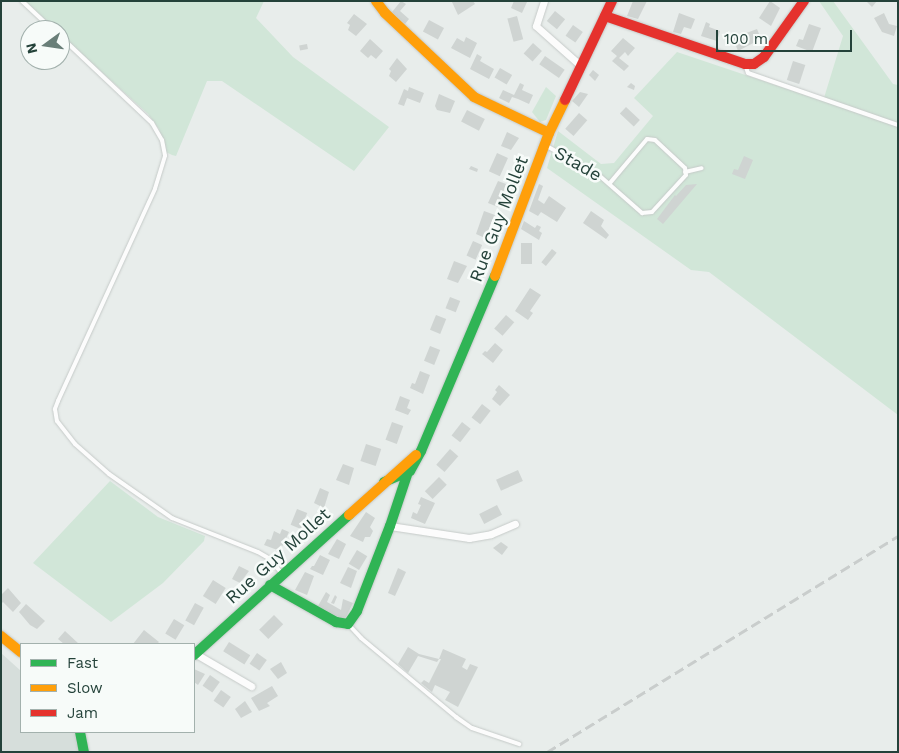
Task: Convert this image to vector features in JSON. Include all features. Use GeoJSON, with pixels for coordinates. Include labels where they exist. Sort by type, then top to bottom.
{"type":"FeatureCollection","features":[{"type":"Feature","properties":{"kind":"street"},"geometry":{"type":"LineString","coordinates":[[376,1],[384,13],[474,97],[549,133]]}},
{"type":"Feature","properties":{"kind":"street"},"geometry":{"type":"LineString","coordinates":[[544,1],[536,26],[581,66]]}},
{"type":"Feature","properties":{"kind":"street","name":"Rue Guy Mollet"},"geometry":{"type":"LineString","coordinates":[[195,655],[204,644],[384,482],[408,467],[421,451],[502,260],[549,133],[612,1]]}},
{"type":"Feature","properties":{"kind":"street"},"geometry":{"type":"LineString","coordinates":[[605,16],[745,64],[754,64],[764,57],[804,1]]}},
{"type":"Feature","properties":{"kind":"street"},"geometry":{"type":"LineString","coordinates":[[270,585],[336,622],[348,624],[358,611],[390,526],[408,467]]}},
{"type":"Feature","properties":{"kind":"street"},"geometry":{"type":"LineString","coordinates":[[390,526],[470,538],[492,534],[515,524]]}},
{"type":"Feature","properties":{"kind":"street"},"geometry":{"type":"LineString","coordinates":[[1,636],[20,651]]}},
{"type":"Feature","properties":{"kind":"street"},"geometry":{"type":"LineString","coordinates":[[195,655],[251,686]]}},
{"type":"Feature","properties":{"kind":"street"},"geometry":{"type":"LineString","coordinates":[[80,733],[84,752]]}},
{"type":"Feature","properties":{"kind":"lane"},"geometry":{"type":"LineString","coordinates":[[22,1],[42,20]]}},
{"type":"Feature","properties":{"kind":"lane"},"geometry":{"type":"LineString","coordinates":[[70,45],[152,122],[162,140],[165,156],[155,190],[58,401],[55,409],[56,421],[75,444],[108,474],[172,518],[258,552],[270,559],[282,574]]}},
{"type":"Feature","properties":{"kind":"lane"},"geometry":{"type":"LineString","coordinates":[[745,64],[748,73],[898,126]]}},
{"type":"Feature","properties":{"kind":"lane","name":"Stade"},"geometry":{"type":"LineString","coordinates":[[545,145],[610,183],[642,213],[652,212],[686,175],[684,168],[655,140],[648,139],[610,183]]}},
{"type":"Feature","properties":{"kind":"lane"},"geometry":{"type":"LineString","coordinates":[[685,172],[702,168]]}},
{"type":"Feature","properties":{"kind":"lane"},"geometry":{"type":"LineString","coordinates":[[348,624],[361,638],[456,717],[472,728],[520,744]]}},
{"type":"Feature","properties":{"kind":"shaded area"},"geometry":{"type":"Polygon","coordinates":[[[1,653],[20,670],[20,733],[77,733],[84,752],[1,752],[1,653]]]}},
{"type":"Feature","properties":{"kind":"green space"},"geometry":{"type":"Polygon","coordinates":[[[25,1],[264,1],[256,18],[293,57],[389,127],[354,171],[222,81],[207,81],[176,156],[172,155],[166,152],[159,129],[148,114],[70,43],[70,20],[45,20],[25,1]]]}},
{"type":"Feature","properties":{"kind":"green space"},"geometry":{"type":"Polygon","coordinates":[[[819,1],[833,1],[893,84],[898,85],[898,415],[709,272],[691,270],[547,168],[558,131],[601,164],[614,163],[653,116],[634,98],[677,52],[823,101],[843,36],[819,1]]]}},
{"type":"Feature","properties":{"kind":"green space"},"geometry":{"type":"Polygon","coordinates":[[[546,87],[556,96],[546,120],[540,122],[532,112],[546,87]]]}},
{"type":"Feature","properties":{"kind":"green space"},"geometry":{"type":"Polygon","coordinates":[[[110,481],[158,517],[205,536],[204,541],[163,583],[111,622],[33,563],[110,481]]]}},
{"type":"Feature","properties":{"kind":"building"},"geometry":{"type":"Polygon","coordinates":[[[401,1],[406,4],[400,11],[409,19],[405,24],[392,12],[401,1]]]}},
{"type":"Feature","properties":{"kind":"building"},"geometry":{"type":"Polygon","coordinates":[[[473,1],[475,4],[458,15],[452,2],[473,1]]]}},
{"type":"Feature","properties":{"kind":"building"},"geometry":{"type":"Polygon","coordinates":[[[514,1],[527,2],[522,13],[511,8],[514,1]]]}},
{"type":"Feature","properties":{"kind":"building"},"geometry":{"type":"Polygon","coordinates":[[[633,1],[647,1],[638,19],[627,16],[633,1]]]}},
{"type":"Feature","properties":{"kind":"building"},"geometry":{"type":"Polygon","coordinates":[[[770,1],[780,8],[771,26],[759,18],[770,1]]]}},
{"type":"Feature","properties":{"kind":"building"},"geometry":{"type":"Polygon","coordinates":[[[866,1],[877,1],[872,7],[866,1]]]}},
{"type":"Feature","properties":{"kind":"building"},"geometry":{"type":"Polygon","coordinates":[[[555,11],[565,19],[557,29],[547,21],[555,11]]]}},
{"type":"Feature","properties":{"kind":"building"},"geometry":{"type":"Polygon","coordinates":[[[679,13],[695,19],[691,29],[684,27],[681,34],[673,32],[679,13]]]}},
{"type":"Feature","properties":{"kind":"building"},"geometry":{"type":"Polygon","coordinates":[[[884,13],[889,24],[897,26],[894,36],[882,32],[874,18],[884,13]]]}},
{"type":"Feature","properties":{"kind":"building"},"geometry":{"type":"Polygon","coordinates":[[[354,14],[367,24],[356,36],[348,30],[350,25],[347,23],[354,14]]]}},
{"type":"Feature","properties":{"kind":"building"},"geometry":{"type":"Polygon","coordinates":[[[517,16],[523,39],[514,42],[507,19],[517,16]]]}},
{"type":"Feature","properties":{"kind":"building"},"geometry":{"type":"Polygon","coordinates":[[[429,20],[444,28],[438,39],[423,31],[429,20]]]}},
{"type":"Feature","properties":{"kind":"building"},"geometry":{"type":"Polygon","coordinates":[[[706,22],[710,24],[709,27],[720,31],[717,41],[701,36],[706,22]]]}},
{"type":"Feature","properties":{"kind":"building"},"geometry":{"type":"Polygon","coordinates":[[[809,24],[821,28],[812,52],[796,46],[799,39],[803,40],[809,24]]]}},
{"type":"Feature","properties":{"kind":"building"},"geometry":{"type":"Polygon","coordinates":[[[573,25],[583,32],[575,43],[566,36],[573,25]]]}},
{"type":"Feature","properties":{"kind":"building"},"geometry":{"type":"Polygon","coordinates":[[[757,29],[761,39],[738,51],[733,38],[757,29]]]}},
{"type":"Feature","properties":{"kind":"building"},"geometry":{"type":"Polygon","coordinates":[[[466,37],[477,43],[470,58],[451,48],[457,38],[464,42],[466,37]]]}},
{"type":"Feature","properties":{"kind":"building"},"geometry":{"type":"Polygon","coordinates":[[[623,38],[635,48],[628,56],[625,52],[619,58],[629,66],[624,71],[612,61],[617,56],[611,51],[623,38]]]}},
{"type":"Feature","properties":{"kind":"building"},"geometry":{"type":"Polygon","coordinates":[[[370,39],[383,51],[376,59],[371,55],[368,58],[360,51],[370,39]]]}},
{"type":"Feature","properties":{"kind":"building"},"geometry":{"type":"Polygon","coordinates":[[[533,43],[542,51],[533,61],[524,53],[533,43]]]}},
{"type":"Feature","properties":{"kind":"building"},"geometry":{"type":"Polygon","coordinates":[[[307,44],[308,49],[300,50],[299,46],[307,44]]]}},
{"type":"Feature","properties":{"kind":"building"},"geometry":{"type":"Polygon","coordinates":[[[477,54],[482,57],[480,61],[494,69],[489,79],[470,69],[477,54]]]}},
{"type":"Feature","properties":{"kind":"building"},"geometry":{"type":"Polygon","coordinates":[[[545,56],[565,70],[559,78],[539,64],[545,56]]]}},
{"type":"Feature","properties":{"kind":"building"},"geometry":{"type":"Polygon","coordinates":[[[397,58],[407,69],[396,82],[389,76],[391,71],[389,69],[397,58]]]}},
{"type":"Feature","properties":{"kind":"building"},"geometry":{"type":"Polygon","coordinates":[[[793,61],[805,65],[799,84],[787,80],[793,61]]]}},
{"type":"Feature","properties":{"kind":"building"},"geometry":{"type":"Polygon","coordinates":[[[500,68],[512,75],[507,85],[494,78],[500,68]]]}},
{"type":"Feature","properties":{"kind":"building"},"geometry":{"type":"Polygon","coordinates":[[[593,70],[599,75],[595,81],[589,75],[593,70]]]}},
{"type":"Feature","properties":{"kind":"building"},"geometry":{"type":"Polygon","coordinates":[[[520,83],[524,85],[522,90],[533,95],[529,104],[512,97],[509,103],[499,98],[503,90],[514,95],[520,83]]]}},
{"type":"Feature","properties":{"kind":"building"},"geometry":{"type":"Polygon","coordinates":[[[631,83],[635,86],[634,90],[627,87],[631,83]]]}},
{"type":"Feature","properties":{"kind":"building"},"geometry":{"type":"Polygon","coordinates":[[[409,87],[424,93],[420,103],[407,98],[404,106],[398,104],[404,89],[408,91],[409,87]]]}},
{"type":"Feature","properties":{"kind":"building"},"geometry":{"type":"Polygon","coordinates":[[[580,92],[588,94],[579,107],[572,101],[580,92]]]}},
{"type":"Feature","properties":{"kind":"building"},"geometry":{"type":"Polygon","coordinates":[[[439,94],[455,101],[450,113],[437,110],[435,106],[439,94]]]}},
{"type":"Feature","properties":{"kind":"building"},"geometry":{"type":"Polygon","coordinates":[[[626,107],[640,120],[634,127],[620,114],[626,107]]]}},
{"type":"Feature","properties":{"kind":"building"},"geometry":{"type":"Polygon","coordinates":[[[467,110],[485,119],[479,131],[461,122],[467,110]]]}},
{"type":"Feature","properties":{"kind":"building"},"geometry":{"type":"Polygon","coordinates":[[[579,113],[587,120],[574,136],[565,129],[579,113]]]}},
{"type":"Feature","properties":{"kind":"building"},"geometry":{"type":"Polygon","coordinates":[[[507,132],[519,138],[511,150],[501,146],[507,132]]]}},
{"type":"Feature","properties":{"kind":"building"},"geometry":{"type":"Polygon","coordinates":[[[497,153],[508,158],[500,176],[489,171],[497,153]]]}},
{"type":"Feature","properties":{"kind":"building"},"geometry":{"type":"Polygon","coordinates":[[[744,156],[753,160],[745,179],[732,174],[734,169],[738,170],[744,156]]]}},
{"type":"Feature","properties":{"kind":"building"},"geometry":{"type":"Polygon","coordinates":[[[471,166],[478,169],[477,172],[469,169],[471,166]]]}},
{"type":"Feature","properties":{"kind":"building"},"geometry":{"type":"Polygon","coordinates":[[[498,181],[506,184],[498,207],[488,203],[498,181]]]}},
{"type":"Feature","properties":{"kind":"building"},"geometry":{"type":"Polygon","coordinates":[[[539,184],[543,186],[538,200],[544,204],[549,196],[566,208],[557,222],[541,212],[538,216],[529,211],[539,184]]]}},
{"type":"Feature","properties":{"kind":"building"},"geometry":{"type":"Polygon","coordinates":[[[697,184],[663,224],[657,219],[675,195],[686,185],[697,184]]]}},
{"type":"Feature","properties":{"kind":"building"},"geometry":{"type":"Polygon","coordinates":[[[484,211],[495,215],[485,238],[476,234],[484,211]]]}},
{"type":"Feature","properties":{"kind":"building"},"geometry":{"type":"Polygon","coordinates":[[[591,211],[604,220],[601,226],[609,235],[606,239],[583,223],[591,211]]]}},
{"type":"Feature","properties":{"kind":"building"},"geometry":{"type":"Polygon","coordinates":[[[524,221],[535,228],[537,225],[541,227],[539,231],[542,233],[539,240],[521,229],[524,221]]]}},
{"type":"Feature","properties":{"kind":"building"},"geometry":{"type":"Polygon","coordinates":[[[473,241],[482,245],[476,260],[466,256],[473,241]]]}},
{"type":"Feature","properties":{"kind":"building"},"geometry":{"type":"Polygon","coordinates":[[[521,243],[532,243],[532,264],[521,264],[521,243]]]}},
{"type":"Feature","properties":{"kind":"building"},"geometry":{"type":"Polygon","coordinates":[[[552,249],[557,253],[546,266],[541,262],[552,249]]]}},
{"type":"Feature","properties":{"kind":"building"},"geometry":{"type":"Polygon","coordinates":[[[454,261],[467,266],[458,283],[447,279],[454,261]]]}},
{"type":"Feature","properties":{"kind":"building"},"geometry":{"type":"Polygon","coordinates":[[[530,288],[541,295],[530,311],[533,313],[528,320],[515,311],[530,288]]]}},
{"type":"Feature","properties":{"kind":"building"},"geometry":{"type":"Polygon","coordinates":[[[450,297],[460,301],[456,312],[446,308],[450,297]]]}},
{"type":"Feature","properties":{"kind":"building"},"geometry":{"type":"Polygon","coordinates":[[[436,315],[446,319],[440,334],[430,330],[436,315]]]}},
{"type":"Feature","properties":{"kind":"building"},"geometry":{"type":"Polygon","coordinates":[[[506,315],[514,322],[502,336],[494,329],[506,315]]]}},
{"type":"Feature","properties":{"kind":"building"},"geometry":{"type":"Polygon","coordinates":[[[495,343],[503,350],[493,363],[482,354],[485,351],[487,352],[495,343]]]}},
{"type":"Feature","properties":{"kind":"building"},"geometry":{"type":"Polygon","coordinates":[[[430,346],[440,350],[434,365],[424,361],[430,346]]]}},
{"type":"Feature","properties":{"kind":"building"},"geometry":{"type":"Polygon","coordinates":[[[420,371],[430,375],[423,394],[410,388],[412,383],[415,384],[420,371]]]}},
{"type":"Feature","properties":{"kind":"building"},"geometry":{"type":"Polygon","coordinates":[[[499,385],[510,395],[500,406],[492,399],[499,385]]]}},
{"type":"Feature","properties":{"kind":"building"},"geometry":{"type":"Polygon","coordinates":[[[400,396],[410,400],[407,408],[411,410],[408,415],[395,410],[400,396]]]}},
{"type":"Feature","properties":{"kind":"building"},"geometry":{"type":"Polygon","coordinates":[[[482,404],[491,411],[480,424],[472,417],[482,404]]]}},
{"type":"Feature","properties":{"kind":"building"},"geometry":{"type":"Polygon","coordinates":[[[392,422],[403,426],[397,444],[386,440],[392,422]]]}},
{"type":"Feature","properties":{"kind":"building"},"geometry":{"type":"Polygon","coordinates":[[[462,422],[471,429],[460,442],[452,435],[462,422]]]}},
{"type":"Feature","properties":{"kind":"building"},"geometry":{"type":"Polygon","coordinates":[[[366,444],[381,449],[376,466],[360,461],[366,444]]]}},
{"type":"Feature","properties":{"kind":"building"},"geometry":{"type":"Polygon","coordinates":[[[450,449],[458,456],[445,472],[436,465],[450,449]]]}},
{"type":"Feature","properties":{"kind":"building"},"geometry":{"type":"Polygon","coordinates":[[[343,464],[354,468],[349,485],[336,480],[343,464]]]}},
{"type":"Feature","properties":{"kind":"building"},"geometry":{"type":"Polygon","coordinates":[[[518,470],[523,481],[501,491],[496,480],[518,470]]]}},
{"type":"Feature","properties":{"kind":"building"},"geometry":{"type":"Polygon","coordinates":[[[439,477],[447,485],[433,499],[425,491],[439,477]]]}},
{"type":"Feature","properties":{"kind":"building"},"geometry":{"type":"Polygon","coordinates":[[[320,488],[329,492],[324,508],[314,503],[320,488]]]}},
{"type":"Feature","properties":{"kind":"building"},"geometry":{"type":"Polygon","coordinates":[[[421,497],[435,503],[425,524],[411,518],[413,512],[417,514],[421,505],[418,504],[421,497]]]}},
{"type":"Feature","properties":{"kind":"building"},"geometry":{"type":"Polygon","coordinates":[[[497,505],[502,515],[484,524],[479,514],[497,505]]]}},
{"type":"Feature","properties":{"kind":"building"},"geometry":{"type":"Polygon","coordinates":[[[297,509],[307,513],[301,529],[291,525],[297,509]]]}},
{"type":"Feature","properties":{"kind":"building"},"geometry":{"type":"Polygon","coordinates":[[[366,512],[375,518],[370,527],[373,531],[370,537],[365,537],[363,542],[350,536],[366,512]]]}},
{"type":"Feature","properties":{"kind":"building"},"geometry":{"type":"Polygon","coordinates":[[[282,529],[289,532],[280,551],[264,545],[267,539],[271,540],[274,531],[280,534],[282,529]]]}},
{"type":"Feature","properties":{"kind":"building"},"geometry":{"type":"Polygon","coordinates":[[[337,539],[346,544],[339,559],[328,554],[337,539]]]}},
{"type":"Feature","properties":{"kind":"building"},"geometry":{"type":"Polygon","coordinates":[[[501,542],[508,547],[502,555],[493,548],[501,542]]]}},
{"type":"Feature","properties":{"kind":"building"},"geometry":{"type":"Polygon","coordinates":[[[357,550],[367,556],[359,570],[349,564],[357,550]]]}},
{"type":"Feature","properties":{"kind":"building"},"geometry":{"type":"Polygon","coordinates":[[[320,555],[330,560],[323,575],[310,569],[314,566],[320,555]]]}},
{"type":"Feature","properties":{"kind":"building"},"geometry":{"type":"Polygon","coordinates":[[[239,566],[249,571],[240,583],[232,579],[239,566]]]}},
{"type":"Feature","properties":{"kind":"building"},"geometry":{"type":"Polygon","coordinates":[[[348,567],[357,571],[351,588],[340,583],[348,567]]]}},
{"type":"Feature","properties":{"kind":"building"},"geometry":{"type":"Polygon","coordinates":[[[398,568],[406,572],[395,596],[388,593],[398,568]]]}},
{"type":"Feature","properties":{"kind":"building"},"geometry":{"type":"Polygon","coordinates":[[[305,572],[314,576],[307,595],[295,590],[305,572]]]}},
{"type":"Feature","properties":{"kind":"building"},"geometry":{"type":"Polygon","coordinates":[[[213,580],[226,588],[216,604],[203,596],[213,580]]]}},
{"type":"Feature","properties":{"kind":"building"},"geometry":{"type":"Polygon","coordinates":[[[8,588],[21,603],[13,612],[3,602],[1,604],[1,595],[8,588]]]}},
{"type":"Feature","properties":{"kind":"building"},"geometry":{"type":"Polygon","coordinates":[[[326,592],[330,595],[327,602],[341,610],[343,599],[353,603],[346,617],[342,619],[318,606],[326,592]]]}},
{"type":"Feature","properties":{"kind":"building"},"geometry":{"type":"Polygon","coordinates":[[[335,595],[337,597],[334,604],[331,603],[335,595]]]}},
{"type":"Feature","properties":{"kind":"building"},"geometry":{"type":"Polygon","coordinates":[[[195,603],[204,608],[194,625],[185,620],[195,603]]]}},
{"type":"Feature","properties":{"kind":"building"},"geometry":{"type":"Polygon","coordinates":[[[26,604],[45,621],[37,629],[30,625],[19,612],[26,604]]]}},
{"type":"Feature","properties":{"kind":"building"},"geometry":{"type":"Polygon","coordinates":[[[274,615],[283,624],[268,639],[259,630],[274,615]]]}},
{"type":"Feature","properties":{"kind":"building"},"geometry":{"type":"Polygon","coordinates":[[[174,619],[184,625],[176,640],[165,634],[174,619]]]}},
{"type":"Feature","properties":{"kind":"building"},"geometry":{"type":"Polygon","coordinates":[[[144,630],[159,642],[158,643],[134,643],[144,630]]]}},
{"type":"Feature","properties":{"kind":"building"},"geometry":{"type":"Polygon","coordinates":[[[65,631],[78,643],[63,643],[58,639],[65,631]]]}},
{"type":"Feature","properties":{"kind":"building"},"geometry":{"type":"Polygon","coordinates":[[[229,642],[250,655],[244,665],[223,651],[229,642]]]}},
{"type":"Feature","properties":{"kind":"building"},"geometry":{"type":"Polygon","coordinates":[[[408,647],[419,654],[439,659],[437,662],[418,656],[408,673],[398,664],[408,647]]]}},
{"type":"Feature","properties":{"kind":"building"},"geometry":{"type":"Polygon","coordinates":[[[443,649],[466,659],[462,667],[467,670],[470,664],[478,667],[458,707],[445,700],[450,692],[435,685],[432,692],[421,683],[424,680],[429,683],[441,659],[439,659],[443,649]]]}},
{"type":"Feature","properties":{"kind":"building"},"geometry":{"type":"Polygon","coordinates":[[[257,653],[267,660],[259,671],[250,664],[257,653]]]}},
{"type":"Feature","properties":{"kind":"building"},"geometry":{"type":"Polygon","coordinates":[[[281,662],[287,673],[278,679],[270,669],[281,662]]]}},
{"type":"Feature","properties":{"kind":"building"},"geometry":{"type":"Polygon","coordinates":[[[195,669],[205,674],[198,685],[195,683],[195,669]]]}},
{"type":"Feature","properties":{"kind":"building"},"geometry":{"type":"Polygon","coordinates":[[[210,675],[220,682],[212,693],[203,686],[210,675]]]}},
{"type":"Feature","properties":{"kind":"building"},"geometry":{"type":"Polygon","coordinates":[[[272,686],[278,696],[267,703],[270,706],[259,711],[251,698],[272,686]]]}},
{"type":"Feature","properties":{"kind":"building"},"geometry":{"type":"Polygon","coordinates":[[[221,690],[231,697],[223,708],[214,701],[221,690]]]}},
{"type":"Feature","properties":{"kind":"building"},"geometry":{"type":"Polygon","coordinates":[[[245,701],[252,712],[241,718],[235,709],[245,701]]]}},
{"type":"Feature","properties":{"kind":"railway"},"geometry":{"type":"LineString","coordinates":[[547,752],[898,536]]}},
{"type":"Feature","properties":{"kind":"traffic: fast"},"geometry":{"type":"LineString","coordinates":[[384,482],[410,471],[421,451],[495,276]]}},
{"type":"Feature","properties":{"kind":"traffic: fast"},"geometry":{"type":"LineString","coordinates":[[270,585],[336,622],[348,624],[357,611],[390,526],[409,469]]}},
{"type":"Feature","properties":{"kind":"traffic: fast"},"geometry":{"type":"LineString","coordinates":[[195,654],[349,515]]}},
{"type":"Feature","properties":{"kind":"traffic: fast"},"geometry":{"type":"LineString","coordinates":[[80,733],[84,752]]}},
{"type":"Feature","properties":{"kind":"traffic: slow"},"geometry":{"type":"LineString","coordinates":[[376,1],[385,13],[474,97],[549,133]]}},
{"type":"Feature","properties":{"kind":"traffic: slow"},"geometry":{"type":"LineString","coordinates":[[495,276],[549,133],[565,100]]}},
{"type":"Feature","properties":{"kind":"traffic: slow"},"geometry":{"type":"LineString","coordinates":[[349,515],[416,455]]}},
{"type":"Feature","properties":{"kind":"traffic: slow"},"geometry":{"type":"LineString","coordinates":[[1,636],[20,651]]}},
{"type":"Feature","properties":{"kind":"traffic: jam"},"geometry":{"type":"LineString","coordinates":[[565,100],[612,1]]}},
{"type":"Feature","properties":{"kind":"traffic: jam"},"geometry":{"type":"LineString","coordinates":[[605,16],[745,64],[754,64],[764,57],[804,1]]}}]}
